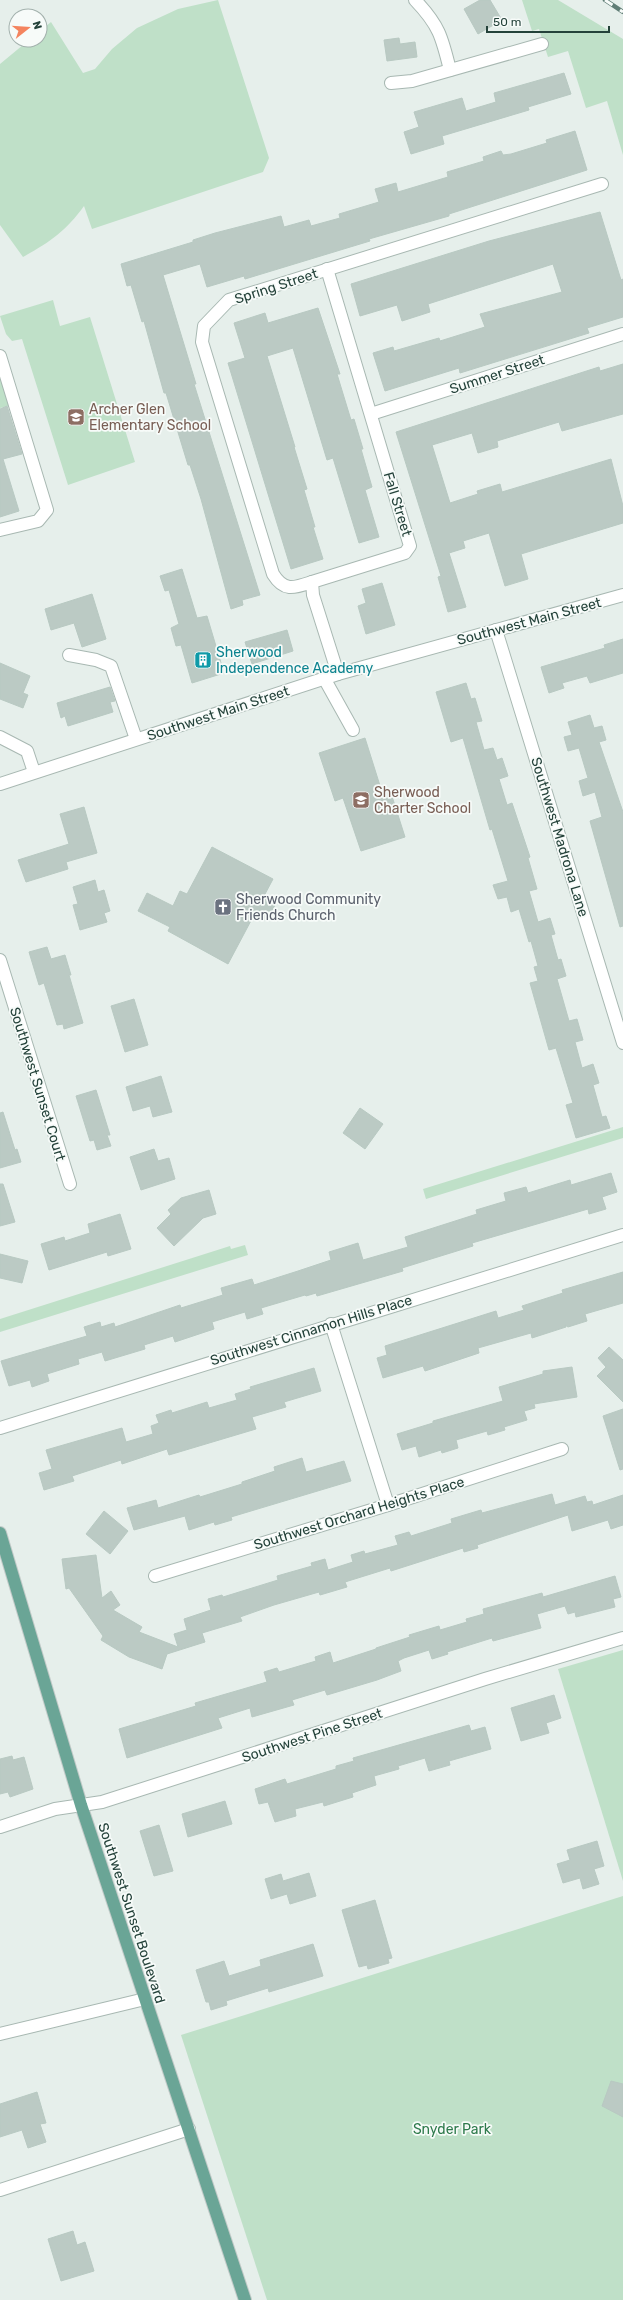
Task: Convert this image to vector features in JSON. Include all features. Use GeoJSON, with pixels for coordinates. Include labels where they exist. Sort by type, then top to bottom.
{"type":"FeatureCollection","features":[{"type":"Feature","properties":{"kind":"main road","name":"Southwest Sunset Boulevard"},"geometry":{"type":"LineString","coordinates":[[0,1533],[81,1805],[245,2300]]}},
{"type":"Feature","properties":{"kind":"street"},"geometry":{"type":"LineString","coordinates":[[415,0],[440,31],[450,70]]}},
{"type":"Feature","properties":{"kind":"street"},"geometry":{"type":"LineString","coordinates":[[391,83],[412,81],[542,44]]}},
{"type":"Feature","properties":{"kind":"street","name":"Spring Street"},"geometry":{"type":"LineString","coordinates":[[312,582],[297,587],[286,587],[278,583],[273,574],[202,342],[204,326],[228,300],[602,184]]}},
{"type":"Feature","properties":{"kind":"street","name":"Fall Street"},"geometry":{"type":"LineString","coordinates":[[312,582],[405,553],[410,546],[327,269]]}},
{"type":"Feature","properties":{"kind":"street","name":"Summer Street"},"geometry":{"type":"LineString","coordinates":[[371,414],[623,334]]}},
{"type":"Feature","properties":{"kind":"street"},"geometry":{"type":"LineString","coordinates":[[0,356],[47,510],[38,521],[0,530]]}},
{"type":"Feature","properties":{"kind":"street"},"geometry":{"type":"LineString","coordinates":[[312,582],[313,595],[338,674]]}},
{"type":"Feature","properties":{"kind":"street","name":"Southwest Main Street"},"geometry":{"type":"LineString","coordinates":[[0,784],[324,678],[623,595]]}},
{"type":"Feature","properties":{"kind":"street","name":"Southwest Madrona Lane"},"geometry":{"type":"LineString","coordinates":[[496,630],[623,1043]]}},
{"type":"Feature","properties":{"kind":"street"},"geometry":{"type":"LineString","coordinates":[[69,655],[96,660],[111,666],[136,739]]}},
{"type":"Feature","properties":{"kind":"street"},"geometry":{"type":"LineString","coordinates":[[324,678],[353,730]]}},
{"type":"Feature","properties":{"kind":"street"},"geometry":{"type":"LineString","coordinates":[[0,737],[27,751],[34,772]]}},
{"type":"Feature","properties":{"kind":"street","name":"Southwest Sunset Court"},"geometry":{"type":"LineString","coordinates":[[0,960],[70,1184]]}},
{"type":"Feature","properties":{"kind":"street","name":"Southwest Cinnamon Hills Place"},"geometry":{"type":"LineString","coordinates":[[0,1428],[331,1324],[623,1235]]}},
{"type":"Feature","properties":{"kind":"street"},"geometry":{"type":"LineString","coordinates":[[331,1324],[388,1505]]}},
{"type":"Feature","properties":{"kind":"street","name":"Southwest Orchard Heights Place"},"geometry":{"type":"LineString","coordinates":[[156,1576],[388,1505],[562,1449]]}},
{"type":"Feature","properties":{"kind":"street","name":"Southwest Pine Street"},"geometry":{"type":"LineString","coordinates":[[0,1826],[55,1809],[102,1802],[485,1679],[623,1638]]}},
{"type":"Feature","properties":{"kind":"street"},"geometry":{"type":"LineString","coordinates":[[0,2034],[145,1999]]}},
{"type":"Feature","properties":{"kind":"street"},"geometry":{"type":"LineString","coordinates":[[0,2190],[189,2129]]}},
{"type":"Feature","properties":{"kind":"green space"},"geometry":{"type":"Polygon","coordinates":[[[218,0],[269,158],[263,172],[92,229],[84,206],[71,222],[57,235],[23,257],[0,225],[0,64],[19,48],[48,48],[48,24],[51,22],[83,73],[95,69],[112,49],[137,28],[178,9],[218,0]]]}},
{"type":"Feature","properties":{"kind":"green space"},"geometry":{"type":"Polygon","coordinates":[[[522,0],[558,0],[623,39],[623,155],[607,101],[586,108],[568,51],[548,57],[539,29],[532,31],[522,0]]]}},
{"type":"Feature","properties":{"kind":"green space"},"geometry":{"type":"Polygon","coordinates":[[[53,300],[60,326],[90,317],[135,462],[68,485],[22,339],[12,341],[6,334],[0,316],[53,300]]]}},
{"type":"Feature","properties":{"kind":"green space"},"geometry":{"type":"Polygon","coordinates":[[[0,368],[12,405],[0,408],[0,368]]]}},
{"type":"Feature","properties":{"kind":"green space"},"geometry":{"type":"Polygon","coordinates":[[[623,1127],[623,1138],[426,1199],[423,1189],[623,1127]]]}},
{"type":"Feature","properties":{"kind":"green space"},"geometry":{"type":"Polygon","coordinates":[[[245,1245],[248,1255],[0,1332],[0,1319],[230,1246],[231,1249],[245,1245]]]}},
{"type":"Feature","properties":{"kind":"green space"},"geometry":{"type":"Polygon","coordinates":[[[623,1650],[623,1881],[558,1669],[623,1650]]]}},
{"type":"Feature","properties":{"kind":"green space","name":"Snyder Park"},"geometry":{"type":"Polygon","coordinates":[[[623,1896],[623,2300],[267,2300],[181,2035],[623,1896]]]}},
{"type":"Feature","properties":{"kind":"building"},"geometry":{"type":"Polygon","coordinates":[[[480,0],[490,0],[502,20],[478,34],[464,9],[480,0]]]}},
{"type":"Feature","properties":{"kind":"building"},"geometry":{"type":"Polygon","coordinates":[[[399,38],[400,44],[415,42],[417,57],[387,61],[384,40],[399,38]]]}},
{"type":"Feature","properties":{"kind":"building"},"geometry":{"type":"Polygon","coordinates":[[[564,73],[571,94],[528,107],[529,110],[442,136],[444,144],[411,154],[404,132],[419,127],[414,112],[462,98],[466,111],[496,102],[494,93],[564,73]]]}},
{"type":"Feature","properties":{"kind":"building"},"geometry":{"type":"Polygon","coordinates":[[[575,131],[587,170],[449,214],[449,216],[369,239],[370,241],[245,279],[244,276],[207,287],[200,264],[163,275],[196,384],[194,384],[260,595],[242,600],[243,605],[231,609],[201,499],[190,465],[188,465],[166,393],[164,393],[144,321],[142,322],[131,285],[127,286],[121,264],[193,242],[193,240],[215,233],[281,216],[284,227],[309,220],[311,226],[340,218],[339,214],[379,202],[375,189],[396,183],[398,192],[448,177],[447,172],[484,161],[483,157],[501,151],[503,155],[511,154],[547,143],[546,140],[575,131]]]}},
{"type":"Feature","properties":{"kind":"building"},"geometry":{"type":"Polygon","coordinates":[[[600,212],[621,280],[623,279],[623,317],[587,328],[589,333],[460,373],[459,368],[385,391],[373,353],[393,347],[394,351],[439,338],[440,341],[485,327],[480,314],[562,292],[553,264],[428,304],[430,312],[402,321],[397,305],[360,316],[351,284],[489,241],[600,212]]]}},
{"type":"Feature","properties":{"kind":"building"},"geometry":{"type":"Polygon","coordinates":[[[318,308],[340,374],[337,374],[351,420],[354,419],[363,449],[361,449],[372,487],[365,490],[379,537],[359,543],[333,458],[327,460],[293,348],[267,356],[307,489],[304,490],[323,559],[291,569],[228,363],[245,358],[234,323],[265,313],[268,323],[318,308]]]}},
{"type":"Feature","properties":{"kind":"building"},"geometry":{"type":"Polygon","coordinates":[[[623,364],[623,414],[562,431],[559,422],[497,441],[498,447],[478,453],[472,433],[432,445],[450,503],[478,494],[477,491],[500,484],[502,492],[611,459],[623,506],[623,523],[521,554],[528,579],[505,586],[489,533],[463,541],[465,548],[449,553],[466,607],[448,612],[438,577],[441,576],[396,432],[599,367],[600,371],[623,364]]]}},
{"type":"Feature","properties":{"kind":"building"},"geometry":{"type":"Polygon","coordinates":[[[7,406],[22,454],[3,459],[19,511],[0,517],[0,409],[7,406]]]}},
{"type":"Feature","properties":{"kind":"building","name":"Sherwood Independence Academy"},"geometry":{"type":"Polygon","coordinates":[[[182,569],[197,618],[207,616],[224,673],[192,683],[181,645],[176,646],[171,628],[179,624],[169,590],[165,591],[160,576],[182,569]]]}},
{"type":"Feature","properties":{"kind":"building"},"geometry":{"type":"Polygon","coordinates":[[[382,583],[395,625],[366,634],[358,606],[366,603],[362,589],[382,583]]]}},
{"type":"Feature","properties":{"kind":"building"},"geometry":{"type":"Polygon","coordinates":[[[92,594],[106,639],[82,647],[74,623],[51,630],[45,609],[92,594]]]}},
{"type":"Feature","properties":{"kind":"building"},"geometry":{"type":"Polygon","coordinates":[[[287,630],[293,651],[252,664],[245,642],[287,630]]]}},
{"type":"Feature","properties":{"kind":"building"},"geometry":{"type":"Polygon","coordinates":[[[623,639],[623,673],[590,683],[587,676],[562,683],[564,688],[549,693],[541,667],[605,648],[604,645],[623,639]]]}},
{"type":"Feature","properties":{"kind":"building"},"geometry":{"type":"Polygon","coordinates":[[[0,663],[30,676],[23,693],[28,695],[23,708],[0,699],[0,663]]]}},
{"type":"Feature","properties":{"kind":"building"},"geometry":{"type":"Polygon","coordinates":[[[466,683],[471,699],[475,698],[482,721],[476,722],[484,750],[493,748],[497,760],[502,758],[508,776],[499,779],[507,805],[512,803],[530,857],[528,858],[537,889],[529,891],[538,922],[550,918],[555,934],[551,935],[558,960],[561,959],[566,976],[557,979],[569,1021],[577,1019],[583,1040],[575,1042],[582,1068],[593,1064],[599,1083],[593,1085],[602,1117],[606,1116],[610,1128],[576,1138],[566,1105],[573,1103],[556,1048],[549,1050],[530,983],[538,981],[534,967],[538,966],[531,941],[529,942],[519,909],[511,912],[507,897],[498,899],[493,885],[508,881],[492,829],[490,830],[463,738],[451,742],[436,692],[466,683]]]}},
{"type":"Feature","properties":{"kind":"building"},"geometry":{"type":"Polygon","coordinates":[[[110,687],[115,701],[110,702],[113,712],[68,726],[65,716],[61,718],[57,703],[110,687]]]}},
{"type":"Feature","properties":{"kind":"building"},"geometry":{"type":"Polygon","coordinates":[[[590,715],[594,728],[602,726],[606,740],[599,742],[623,812],[623,926],[620,927],[590,821],[602,817],[595,792],[583,796],[579,781],[588,778],[579,748],[568,751],[564,737],[572,735],[568,722],[590,715]]]}},
{"type":"Feature","properties":{"kind":"building"},"geometry":{"type":"Polygon","coordinates":[[[365,738],[382,792],[390,790],[405,837],[361,851],[343,798],[335,801],[319,753],[365,738]]]}},
{"type":"Feature","properties":{"kind":"building"},"geometry":{"type":"Polygon","coordinates":[[[84,807],[97,853],[66,862],[68,869],[26,882],[18,860],[69,844],[60,814],[84,807]]]}},
{"type":"Feature","properties":{"kind":"building","name":"Sherwood Community Friends Church"},"geometry":{"type":"Polygon","coordinates":[[[212,847],[273,879],[264,896],[276,903],[267,921],[254,915],[228,964],[168,931],[170,927],[138,911],[147,893],[173,906],[180,891],[187,894],[212,847]]]}},
{"type":"Feature","properties":{"kind":"building"},"geometry":{"type":"Polygon","coordinates":[[[95,880],[98,892],[104,890],[110,911],[104,913],[107,922],[80,930],[73,905],[78,904],[73,887],[95,880]]]}},
{"type":"Feature","properties":{"kind":"building"},"geometry":{"type":"Polygon","coordinates":[[[47,947],[51,959],[65,955],[71,975],[69,975],[83,1023],[64,1029],[63,1024],[57,1025],[44,983],[39,985],[29,952],[47,947]]]}},
{"type":"Feature","properties":{"kind":"building"},"geometry":{"type":"Polygon","coordinates":[[[134,999],[148,1045],[125,1052],[111,1006],[134,999]]]}},
{"type":"Feature","properties":{"kind":"building"},"geometry":{"type":"Polygon","coordinates":[[[161,1076],[172,1112],[153,1117],[150,1106],[133,1111],[126,1087],[161,1076]]]}},
{"type":"Feature","properties":{"kind":"building"},"geometry":{"type":"Polygon","coordinates":[[[96,1090],[110,1135],[107,1135],[111,1146],[97,1150],[94,1140],[90,1141],[76,1096],[96,1090]]]}},
{"type":"Feature","properties":{"kind":"building"},"geometry":{"type":"Polygon","coordinates":[[[360,1108],[383,1124],[365,1149],[343,1133],[360,1108]]]}},
{"type":"Feature","properties":{"kind":"building"},"geometry":{"type":"Polygon","coordinates":[[[3,1112],[15,1150],[17,1149],[21,1162],[0,1168],[0,1113],[3,1112]]]}},
{"type":"Feature","properties":{"kind":"building"},"geometry":{"type":"Polygon","coordinates":[[[154,1149],[158,1161],[169,1158],[175,1179],[141,1190],[130,1157],[154,1149]]]}},
{"type":"Feature","properties":{"kind":"building"},"geometry":{"type":"Polygon","coordinates":[[[611,1173],[617,1192],[602,1197],[606,1209],[589,1214],[588,1209],[472,1243],[473,1246],[402,1268],[403,1271],[317,1296],[316,1293],[305,1295],[261,1308],[263,1314],[247,1319],[245,1312],[212,1322],[214,1329],[175,1342],[173,1336],[144,1345],[145,1349],[105,1361],[102,1352],[78,1359],[79,1364],[47,1374],[49,1381],[32,1387],[30,1380],[9,1386],[1,1361],[87,1336],[84,1327],[100,1322],[101,1327],[114,1323],[115,1327],[180,1305],[181,1308],[223,1295],[221,1288],[252,1279],[254,1285],[331,1260],[329,1252],[358,1243],[363,1260],[408,1247],[405,1237],[477,1214],[476,1210],[506,1201],[504,1193],[526,1187],[528,1193],[570,1180],[571,1185],[611,1173]]]}},
{"type":"Feature","properties":{"kind":"building"},"geometry":{"type":"Polygon","coordinates":[[[0,1184],[3,1184],[15,1222],[0,1226],[0,1184]]]}},
{"type":"Feature","properties":{"kind":"building"},"geometry":{"type":"Polygon","coordinates":[[[209,1190],[216,1214],[203,1218],[174,1246],[157,1228],[171,1214],[168,1210],[181,1198],[209,1190]]]}},
{"type":"Feature","properties":{"kind":"building"},"geometry":{"type":"Polygon","coordinates":[[[120,1214],[131,1249],[108,1256],[107,1252],[49,1270],[41,1244],[64,1237],[65,1241],[90,1233],[88,1224],[120,1214]]]}},
{"type":"Feature","properties":{"kind":"building"},"geometry":{"type":"Polygon","coordinates":[[[0,1254],[28,1261],[22,1283],[0,1278],[0,1254]]]}},
{"type":"Feature","properties":{"kind":"building"},"geometry":{"type":"Polygon","coordinates":[[[623,1272],[623,1303],[585,1314],[587,1321],[568,1327],[565,1325],[566,1327],[532,1338],[531,1333],[478,1348],[479,1353],[425,1371],[423,1366],[383,1378],[377,1358],[387,1355],[385,1346],[496,1311],[498,1318],[524,1310],[522,1306],[563,1293],[562,1290],[623,1272]]]}},
{"type":"Feature","properties":{"kind":"building"},"geometry":{"type":"Polygon","coordinates":[[[609,1347],[623,1360],[623,1402],[597,1376],[606,1367],[598,1358],[609,1347]]]}},
{"type":"Feature","properties":{"kind":"building"},"geometry":{"type":"Polygon","coordinates":[[[572,1367],[577,1397],[534,1404],[535,1408],[524,1411],[527,1420],[504,1427],[505,1430],[488,1435],[487,1431],[456,1440],[458,1448],[442,1453],[441,1450],[419,1457],[416,1446],[402,1450],[397,1434],[433,1423],[433,1421],[503,1401],[499,1387],[543,1374],[543,1371],[572,1367]]]}},
{"type":"Feature","properties":{"kind":"building"},"geometry":{"type":"Polygon","coordinates":[[[314,1368],[321,1391],[284,1402],[286,1407],[252,1417],[256,1429],[169,1455],[167,1449],[122,1464],[121,1460],[72,1476],[74,1481],[44,1490],[39,1473],[52,1469],[46,1450],[122,1428],[126,1442],[153,1434],[151,1426],[159,1423],[156,1415],[171,1410],[172,1413],[207,1402],[209,1408],[237,1400],[235,1394],[251,1389],[250,1387],[314,1368]]]}},
{"type":"Feature","properties":{"kind":"building"},"geometry":{"type":"Polygon","coordinates":[[[623,1409],[623,1469],[620,1470],[603,1416],[623,1409]]]}},
{"type":"Feature","properties":{"kind":"building"},"geometry":{"type":"Polygon","coordinates":[[[302,1458],[306,1472],[344,1461],[351,1481],[231,1517],[232,1520],[215,1525],[214,1522],[189,1530],[185,1516],[134,1530],[127,1508],[156,1500],[158,1508],[199,1495],[200,1497],[242,1484],[242,1482],[275,1471],[274,1467],[302,1458]]]}},
{"type":"Feature","properties":{"kind":"building"},"geometry":{"type":"Polygon","coordinates":[[[552,1494],[555,1505],[585,1496],[587,1502],[592,1501],[593,1505],[623,1495],[623,1525],[611,1529],[608,1520],[572,1531],[568,1515],[477,1545],[478,1548],[464,1552],[463,1548],[391,1571],[390,1568],[345,1582],[347,1587],[320,1595],[319,1592],[274,1605],[240,1617],[242,1621],[202,1633],[205,1642],[167,1654],[162,1669],[129,1657],[101,1640],[103,1636],[69,1588],[66,1589],[62,1559],[96,1555],[102,1598],[111,1591],[120,1605],[113,1610],[142,1627],[139,1632],[178,1647],[174,1634],[187,1630],[184,1619],[211,1610],[208,1599],[222,1595],[223,1597],[278,1580],[277,1576],[312,1566],[311,1563],[325,1559],[328,1570],[353,1562],[351,1555],[364,1551],[365,1554],[398,1545],[395,1536],[409,1532],[411,1536],[452,1523],[451,1519],[481,1510],[482,1513],[552,1494]]]}},
{"type":"Feature","properties":{"kind":"building"},"geometry":{"type":"Polygon","coordinates":[[[104,1511],[128,1531],[110,1554],[86,1534],[104,1511]]]}},
{"type":"Feature","properties":{"kind":"building"},"geometry":{"type":"Polygon","coordinates":[[[615,1576],[621,1597],[613,1599],[615,1607],[576,1617],[575,1612],[568,1614],[565,1606],[537,1614],[541,1628],[493,1641],[492,1638],[447,1652],[448,1654],[432,1659],[429,1650],[398,1661],[401,1671],[377,1680],[327,1695],[325,1690],[292,1700],[294,1705],[252,1717],[250,1708],[218,1718],[222,1728],[127,1758],[119,1729],[196,1706],[195,1703],[267,1682],[264,1672],[277,1668],[279,1672],[316,1661],[315,1657],[330,1652],[333,1663],[410,1637],[409,1635],[439,1626],[440,1630],[467,1622],[466,1619],[484,1614],[483,1609],[542,1593],[543,1597],[615,1576]]]}},
{"type":"Feature","properties":{"kind":"building"},"geometry":{"type":"Polygon","coordinates":[[[554,1695],[561,1718],[546,1723],[549,1733],[521,1741],[511,1708],[554,1695]]]}},
{"type":"Feature","properties":{"kind":"building"},"geometry":{"type":"Polygon","coordinates":[[[469,1725],[471,1731],[485,1727],[491,1749],[449,1761],[450,1765],[429,1771],[425,1758],[398,1766],[399,1769],[374,1776],[376,1785],[352,1793],[353,1797],[324,1806],[323,1802],[295,1809],[296,1816],[275,1822],[268,1802],[259,1804],[255,1789],[285,1779],[287,1784],[336,1769],[336,1766],[354,1761],[353,1758],[469,1725]]]}},
{"type":"Feature","properties":{"kind":"building"},"geometry":{"type":"Polygon","coordinates":[[[12,1756],[13,1760],[24,1757],[33,1789],[10,1797],[8,1792],[0,1794],[0,1759],[12,1756]]]}},
{"type":"Feature","properties":{"kind":"building"},"geometry":{"type":"Polygon","coordinates":[[[225,1801],[232,1824],[188,1837],[182,1814],[225,1801]]]}},
{"type":"Feature","properties":{"kind":"building"},"geometry":{"type":"Polygon","coordinates":[[[159,1825],[173,1871],[154,1876],[140,1831],[159,1825]]]}},
{"type":"Feature","properties":{"kind":"building"},"geometry":{"type":"Polygon","coordinates":[[[597,1841],[604,1866],[594,1869],[599,1884],[583,1889],[580,1878],[563,1883],[557,1864],[570,1860],[567,1850],[597,1841]]]}},
{"type":"Feature","properties":{"kind":"building"},"geometry":{"type":"Polygon","coordinates":[[[309,1873],[316,1896],[290,1904],[287,1894],[271,1899],[265,1879],[281,1874],[283,1881],[309,1873]]]}},
{"type":"Feature","properties":{"kind":"building"},"geometry":{"type":"Polygon","coordinates":[[[375,1900],[392,1958],[388,1959],[389,1963],[368,1969],[367,1965],[359,1967],[342,1910],[375,1900]]]}},
{"type":"Feature","properties":{"kind":"building"},"geometry":{"type":"Polygon","coordinates":[[[313,1944],[323,1976],[269,1992],[268,1988],[226,2001],[227,2005],[211,2010],[209,2002],[206,2002],[196,1970],[224,1961],[229,1976],[261,1966],[260,1960],[313,1944]]]}},
{"type":"Feature","properties":{"kind":"building"},"geometry":{"type":"Polygon","coordinates":[[[611,2081],[623,2084],[623,2117],[602,2106],[611,2081]]]}},
{"type":"Feature","properties":{"kind":"building"},"geometry":{"type":"Polygon","coordinates":[[[37,2092],[46,2123],[40,2124],[46,2142],[28,2148],[22,2130],[0,2137],[0,2104],[37,2092]]]}},
{"type":"Feature","properties":{"kind":"building"},"geometry":{"type":"Polygon","coordinates":[[[73,2231],[77,2245],[85,2242],[94,2271],[61,2281],[48,2239],[73,2231]]]}},
{"type":"Feature","properties":{"kind":"railway"},"geometry":{"type":"LineString","coordinates":[[605,0],[623,12]]}},
{"type":"Feature","properties":{"kind":"place","name":"Archer Glen Elementary School"},"geometry":{"type":"Point","coordinates":[76,417]}},
{"type":"Feature","properties":{"kind":"place","name":"Sherwood Independence Academy"},"geometry":{"type":"Point","coordinates":[203,660]}},
{"type":"Feature","properties":{"kind":"place","name":"Sherwood Charter School"},"geometry":{"type":"Point","coordinates":[361,800]}},
{"type":"Feature","properties":{"kind":"place","name":"Sherwood Community Friends Church"},"geometry":{"type":"Point","coordinates":[223,907]}}]}
